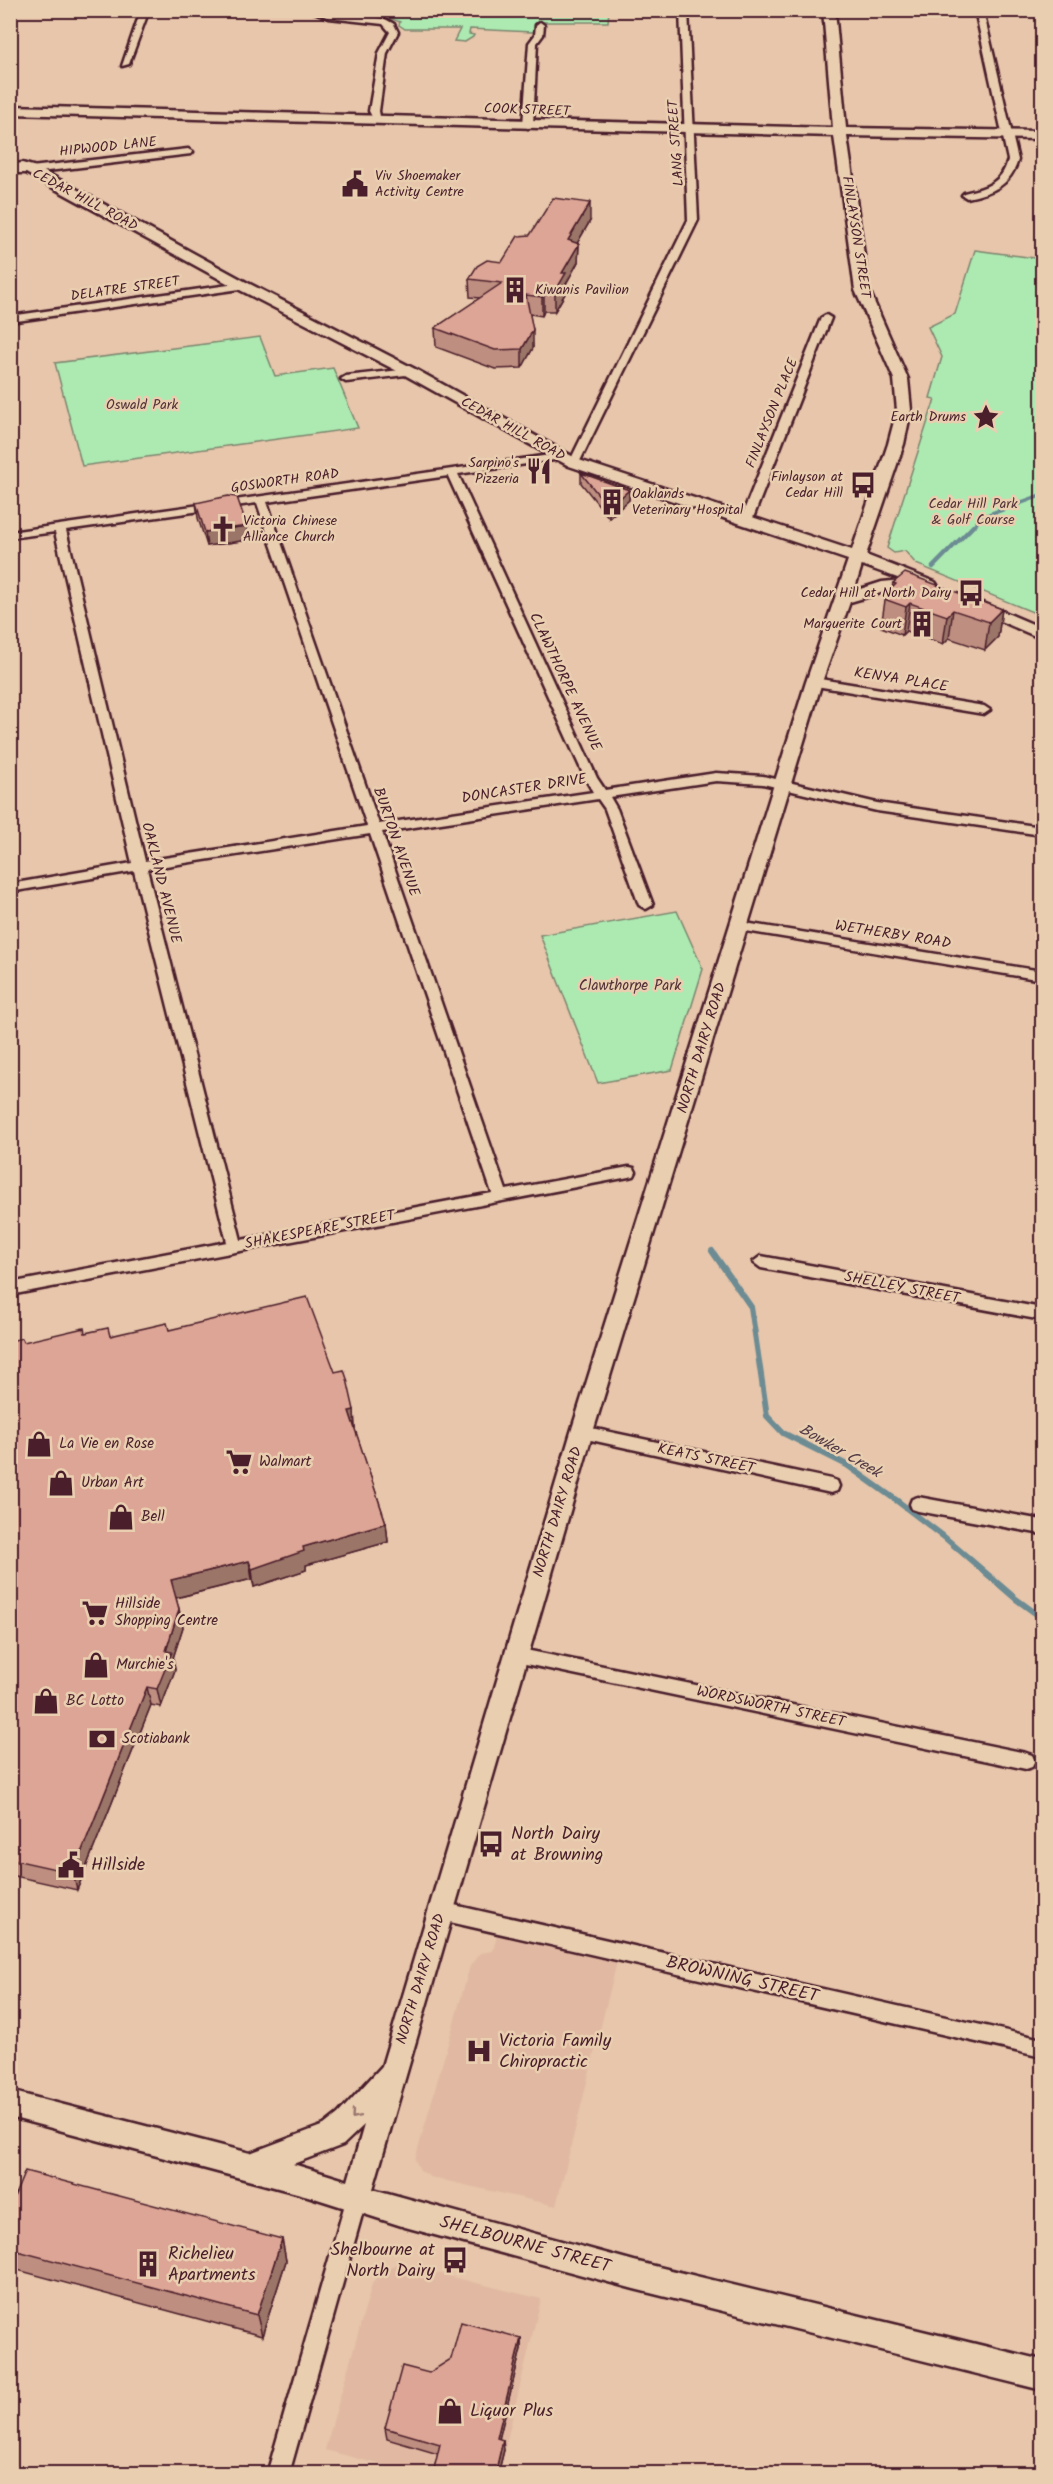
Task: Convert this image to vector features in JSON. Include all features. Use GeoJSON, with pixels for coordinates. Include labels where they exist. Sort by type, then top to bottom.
{"type":"FeatureCollection","features":[{"type":"Feature","properties":{"kind":"street"},"geometry":{"type":"LineString","coordinates":[[125,64],[145,10]]}},
{"type":"Feature","properties":{"kind":"street"},"geometry":{"type":"LineString","coordinates":[[313,10],[328,15],[385,22],[392,26],[394,32],[383,53],[374,111],[378,120]]}},
{"type":"Feature","properties":{"kind":"street","name":"LANG STREET"},"geometry":{"type":"LineString","coordinates":[[569,460],[693,220],[692,141],[689,129],[684,10]]}},
{"type":"Feature","properties":{"kind":"street","name":"FINLAYSON STREET"},"geometry":{"type":"LineString","coordinates":[[829,10],[840,132],[862,290],[896,364],[904,394],[901,430],[859,557]]}},
{"type":"Feature","properties":{"kind":"street"},"geometry":{"type":"LineString","coordinates":[[967,195],[989,191],[1008,177],[1012,160],[979,10]]}},
{"type":"Feature","properties":{"kind":"street"},"geometry":{"type":"LineString","coordinates":[[528,125],[533,43],[539,35],[540,25]]}},
{"type":"Feature","properties":{"kind":"street","name":"COOK STREET"},"geometry":{"type":"LineString","coordinates":[[10,110],[689,129],[1042,135]]}},
{"type":"Feature","properties":{"kind":"street"},"geometry":{"type":"LineString","coordinates":[[844,160],[859,142],[880,133]]}},
{"type":"Feature","properties":{"kind":"street","name":"HIPWOOD LANE"},"geometry":{"type":"LineString","coordinates":[[21,169],[188,153]]}},
{"type":"Feature","properties":{"kind":"street","name":"CEDAR HILL ROAD"},"geometry":{"type":"LineString","coordinates":[[10,157],[21,169],[410,372],[569,460],[859,557],[1042,634]]}},
{"type":"Feature","properties":{"kind":"street","name":"DELATRE STREET"},"geometry":{"type":"LineString","coordinates":[[10,319],[243,286]]}},
{"type":"Feature","properties":{"kind":"street","name":"FINLAYSON PLACE"},"geometry":{"type":"LineString","coordinates":[[747,518],[826,318]]}},
{"type":"Feature","properties":{"kind":"street"},"geometry":{"type":"LineString","coordinates":[[346,379],[410,372]]}},
{"type":"Feature","properties":{"kind":"street","name":"GOSWORTH ROAD"},"geometry":{"type":"LineString","coordinates":[[10,535],[452,473],[569,460]]}},
{"type":"Feature","properties":{"kind":"street","name":"CLAWTHORPE AVENUE"},"geometry":{"type":"LineString","coordinates":[[452,473],[591,778],[611,810],[646,905]]}},
{"type":"Feature","properties":{"kind":"street","name":"BURTON AVENUE"},"geometry":{"type":"LineString","coordinates":[[261,499],[500,1195]]}},
{"type":"Feature","properties":{"kind":"street","name":"OAKLAND AVENUE"},"geometry":{"type":"LineString","coordinates":[[60,528],[139,866],[235,1246]]}},
{"type":"Feature","properties":{"kind":"street","name":"NORTH DAIRY ROAD"},"geometry":{"type":"LineString","coordinates":[[278,2474],[393,2071],[582,1432],[814,682],[859,557]]}},
{"type":"Feature","properties":{"kind":"street"},"geometry":{"type":"LineString","coordinates":[[843,599],[882,587],[926,584]]}},
{"type":"Feature","properties":{"kind":"street","name":"KENYA PLACE"},"geometry":{"type":"LineString","coordinates":[[814,682],[984,710]]}},
{"type":"Feature","properties":{"kind":"street","name":"DONCASTER DRIVE"},"geometry":{"type":"LineString","coordinates":[[10,888],[716,777],[783,784],[877,807],[1042,831]]}},
{"type":"Feature","properties":{"kind":"street","name":"WETHERBY ROAD"},"geometry":{"type":"LineString","coordinates":[[739,926],[1042,976]]}},
{"type":"Feature","properties":{"kind":"street","name":"SHAKESPEARE STREET"},"geometry":{"type":"LineString","coordinates":[[10,1289],[629,1172]]}},
{"type":"Feature","properties":{"kind":"street","name":"SHELLEY STREET"},"geometry":{"type":"LineString","coordinates":[[761,1262],[1042,1314]]}},
{"type":"Feature","properties":{"kind":"street","name":"KEATS STREET"},"geometry":{"type":"LineString","coordinates":[[582,1432],[831,1486]]}},
{"type":"Feature","properties":{"kind":"street"},"geometry":{"type":"LineString","coordinates":[[918,1504],[1042,1527]]}},
{"type":"Feature","properties":{"kind":"street","name":"WORDSWORTH STREET"},"geometry":{"type":"LineString","coordinates":[[516,1655],[1026,1761]]}},
{"type":"Feature","properties":{"kind":"street","name":"BROWNING STREET"},"geometry":{"type":"LineString","coordinates":[[441,1911],[1042,2048]]}},
{"type":"Feature","properties":{"kind":"street"},"geometry":{"type":"LineString","coordinates":[[250,2167],[333,2135],[348,2123],[393,2071]]}},
{"type":"Feature","properties":{"kind":"street","name":"SHELBOURNE STREET"},"geometry":{"type":"LineString","coordinates":[[10,2104],[250,2167],[634,2275],[1042,2375]]}},
{"type":"Feature","properties":{"kind":"shaded area"},"geometry":{"type":"Polygon","coordinates":[[[497,1934],[617,1962],[556,2206],[430,2177],[420,2170],[415,2160],[470,1966],[480,1953],[493,1951],[497,1934]]]}},
{"type":"Feature","properties":{"kind":"shaded area"},"geometry":{"type":"Polygon","coordinates":[[[394,2265],[404,2265],[541,2299],[499,2473],[412,2473],[325,2450],[372,2284],[377,2276],[394,2265]]]}},
{"type":"Feature","properties":{"kind":"green space"},"geometry":{"type":"Polygon","coordinates":[[[609,10],[608,22],[540,22],[537,23],[537,31],[532,32],[470,29],[469,34],[474,35],[465,42],[454,41],[460,29],[405,29],[399,25],[400,22],[391,19],[341,16],[322,11],[609,10]]]}},
{"type":"Feature","properties":{"kind":"green space","name":"Cedar Hill Park & Golf Course"},"geometry":{"type":"Polygon","coordinates":[[[975,250],[1042,259],[1042,616],[916,564],[905,551],[894,553],[887,548],[935,399],[930,398],[942,357],[928,327],[955,314],[975,250]]]}},
{"type":"Feature","properties":{"kind":"green space","name":"Oswald Park"},"geometry":{"type":"Polygon","coordinates":[[[260,337],[275,376],[333,368],[358,428],[82,466],[55,363],[260,337]]]}},
{"type":"Feature","properties":{"kind":"green space","name":"Clawthorpe Park"},"geometry":{"type":"Polygon","coordinates":[[[677,911],[703,969],[672,1070],[598,1083],[540,935],[677,911]]]}},
{"type":"Feature","properties":{"kind":"building","name":"Kiwanis Pavilion"},"geometry":{"type":"Polygon","coordinates":[[[553,198],[590,203],[568,240],[579,244],[562,273],[566,273],[555,292],[544,293],[542,297],[526,295],[533,330],[522,349],[495,350],[435,328],[502,283],[469,279],[477,266],[487,260],[502,262],[518,236],[530,235],[553,198]]]}},
{"type":"Feature","properties":{"kind":"building"},"geometry":{"type":"Polygon","coordinates":[[[581,473],[629,490],[609,508],[581,473]]]}},
{"type":"Feature","properties":{"kind":"building"},"geometry":{"type":"Polygon","coordinates":[[[228,496],[237,497],[247,526],[205,532],[196,503],[228,496]]]}},
{"type":"Feature","properties":{"kind":"building"},"geometry":{"type":"Polygon","coordinates":[[[905,573],[1002,609],[989,622],[953,610],[947,616],[910,603],[906,607],[884,599],[896,584],[893,583],[905,573]]]}},
{"type":"Feature","properties":{"kind":"building","name":"Hillside Shopping Centre"},"geometry":{"type":"Polygon","coordinates":[[[307,1297],[335,1372],[344,1370],[354,1410],[349,1411],[386,1523],[303,1547],[304,1551],[252,1569],[249,1561],[171,1580],[179,1609],[166,1651],[172,1652],[157,1689],[147,1687],[73,1873],[10,1859],[10,1341],[22,1338],[24,1342],[84,1328],[85,1333],[108,1328],[110,1336],[167,1323],[169,1330],[307,1297]]]}},
{"type":"Feature","properties":{"kind":"building","name":"Richelieu Apartments"},"geometry":{"type":"Polygon","coordinates":[[[25,2171],[282,2239],[257,2315],[10,2249],[10,2207],[25,2171]]]}},
{"type":"Feature","properties":{"kind":"building","name":"Liquor Plus"},"geometry":{"type":"Polygon","coordinates":[[[461,2322],[521,2338],[497,2438],[503,2440],[495,2474],[451,2474],[434,2469],[440,2444],[385,2428],[402,2366],[429,2373],[451,2359],[461,2322]]]}},
{"type":"Feature","properties":{"kind":"waterway"},"geometry":{"type":"LineString","coordinates":[[933,567],[982,517],[1042,495]]}},
{"type":"Feature","properties":{"kind":"waterway","name":"Bowker Creek"},"geometry":{"type":"LineString","coordinates":[[712,1251],[751,1307],[767,1416],[783,1433],[847,1465],[896,1500],[1042,1618]]}},
{"type":"Feature","properties":{"kind":"place","name":"Viv Shoemaker Activity Centre"},"geometry":{"type":"Point","coordinates":[355,184]}},
{"type":"Feature","properties":{"kind":"place","name":"Kiwanis Pavilion"},"geometry":{"type":"Point","coordinates":[515,290]}},
{"type":"Feature","properties":{"kind":"place","name":"Earth Drums"},"geometry":{"type":"Point","coordinates":[986,417]}},
{"type":"Feature","properties":{"kind":"place","name":"Sarpino's Pizzeria"},"geometry":{"type":"Point","coordinates":[539,471]}},
{"type":"Feature","properties":{"kind":"place","name":"Finlayson at Cedar Hill"},"geometry":{"type":"Point","coordinates":[863,485]}},
{"type":"Feature","properties":{"kind":"place","name":"Oaklands Veterinary Hospital"},"geometry":{"type":"Point","coordinates":[612,502]}},
{"type":"Feature","properties":{"kind":"place","name":"Victoria Chinese Alliance Church"},"geometry":{"type":"Point","coordinates":[223,529]}},
{"type":"Feature","properties":{"kind":"place","name":"Cedar Hill at North Dairy"},"geometry":{"type":"Point","coordinates":[971,593]}},
{"type":"Feature","properties":{"kind":"place","name":"Marguerite Court"},"geometry":{"type":"Point","coordinates":[922,624]}},
{"type":"Feature","properties":{"kind":"place","name":"La Vie en Rose"},"geometry":{"type":"Point","coordinates":[39,1444]}},
{"type":"Feature","properties":{"kind":"place","name":"Walmart"},"geometry":{"type":"Point","coordinates":[239,1462]}},
{"type":"Feature","properties":{"kind":"place","name":"Urban Art"},"geometry":{"type":"Point","coordinates":[61,1483]}},
{"type":"Feature","properties":{"kind":"place","name":"Bell"},"geometry":{"type":"Point","coordinates":[121,1517]}},
{"type":"Feature","properties":{"kind":"place","name":"Hillside Shopping Centre"},"geometry":{"type":"Point","coordinates":[95,1613]}},
{"type":"Feature","properties":{"kind":"place","name":"Murchie's"},"geometry":{"type":"Point","coordinates":[96,1665]}},
{"type":"Feature","properties":{"kind":"place","name":"BC Lotto"},"geometry":{"type":"Point","coordinates":[46,1701]}},
{"type":"Feature","properties":{"kind":"place","name":"Scotiabank"},"geometry":{"type":"Point","coordinates":[102,1739]}},
{"type":"Feature","properties":{"kind":"place","name":"North Dairy at Browning"},"geometry":{"type":"Point","coordinates":[491,1844]}},
{"type":"Feature","properties":{"kind":"place","name":"Hillside"},"geometry":{"type":"Point","coordinates":[71,1865]}},
{"type":"Feature","properties":{"kind":"place","name":"Victoria Family Chiropractic"},"geometry":{"type":"Point","coordinates":[479,2051]}},
{"type":"Feature","properties":{"kind":"place","name":"Shelbourne at North Dairy"},"geometry":{"type":"Point","coordinates":[455,2260]}},
{"type":"Feature","properties":{"kind":"place","name":"Richelieu Apartments"},"geometry":{"type":"Point","coordinates":[148,2264]}},
{"type":"Feature","properties":{"kind":"place","name":"Liquor Plus"},"geometry":{"type":"Point","coordinates":[450,2411]}}]}
